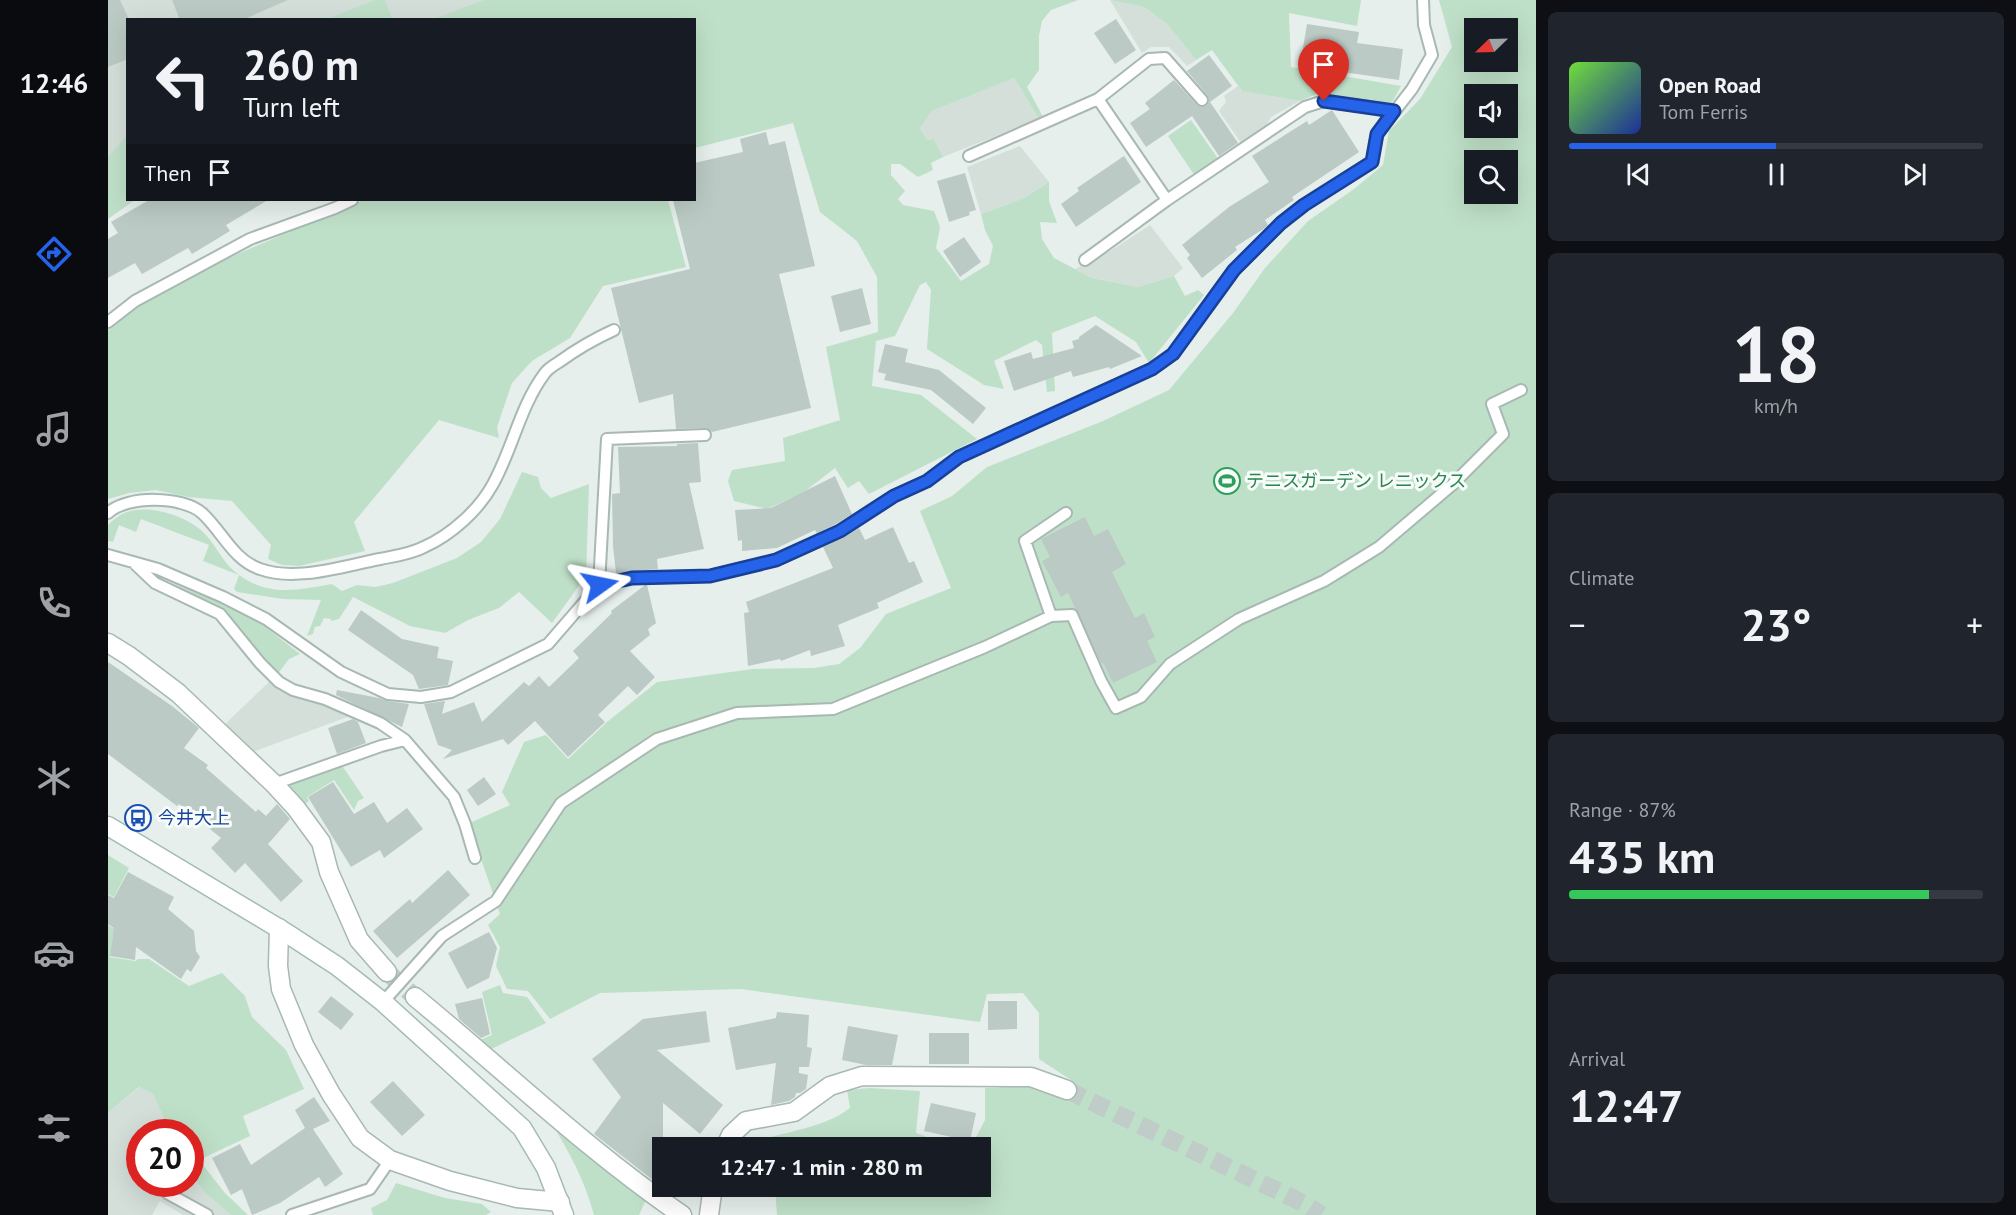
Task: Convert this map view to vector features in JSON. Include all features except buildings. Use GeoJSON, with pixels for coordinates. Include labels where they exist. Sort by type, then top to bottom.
{"type":"FeatureCollection","features":[{"type":"Feature","properties":{"kind":"street"},"geometry":{"type":"LineString","coordinates":[[108,643],[178,693],[274,784],[296,808],[321,842],[328,872],[359,940],[387,972]]}},
{"type":"Feature","properties":{"kind":"street"},"geometry":{"type":"LineString","coordinates":[[108,826],[279,928],[337,966],[383,1002],[522,1128],[546,1168],[562,1208]]}},
{"type":"Feature","properties":{"kind":"street"},"geometry":{"type":"LineString","coordinates":[[279,928],[278,966],[281,989],[304,1045],[330,1094],[360,1138],[390,1160],[450,1181],[562,1208]]}},
{"type":"Feature","properties":{"kind":"street"},"geometry":{"type":"LineString","coordinates":[[416,997],[487,1056],[560,1123],[648,1192],[682,1215]]}},
{"type":"Feature","properties":{"kind":"street"},"geometry":{"type":"LineString","coordinates":[[729,1137],[746,1121],[794,1112],[830,1086],[862,1076],[1030,1077],[1067,1090]]}},
{"type":"Feature","properties":{"kind":"street"},"geometry":{"type":"LineString","coordinates":[[709,1215],[711,1197]]}},
{"type":"Feature","properties":{"kind":"lane"},"geometry":{"type":"LineString","coordinates":[[108,555],[158,569],[223,597],[266,619],[340,672],[388,694],[421,697],[451,692],[548,644],[600,585],[632,578],[710,576],[776,560],[840,531],[894,496],[927,481],[959,457],[1152,369],[1173,354],[1234,270],[1281,223],[1304,205],[1372,162],[1377,134],[1412,88],[1432,54],[1424,25],[1423,0]]}},
{"type":"Feature","properties":{"kind":"lane"},"geometry":{"type":"LineString","coordinates":[[969,156],[1098,99],[1149,59],[1165,58],[1202,100]]}},
{"type":"Feature","properties":{"kind":"lane"},"geometry":{"type":"LineString","coordinates":[[1098,99],[1167,200]]}},
{"type":"Feature","properties":{"kind":"lane"},"geometry":{"type":"LineString","coordinates":[[1084,260],[1167,200],[1305,107],[1324,101],[1394,111]]}},
{"type":"Feature","properties":{"kind":"lane"},"geometry":{"type":"LineString","coordinates":[[108,322],[135,301],[250,239],[350,201]]}},
{"type":"Feature","properties":{"kind":"lane"},"geometry":{"type":"LineString","coordinates":[[108,513],[129,502],[153,499],[178,503],[201,512],[241,559],[259,569],[283,575],[398,556],[423,548],[459,524],[472,512],[493,485],[522,413],[546,372],[584,344],[614,330]]}},
{"type":"Feature","properties":{"kind":"lane"},"geometry":{"type":"LineString","coordinates":[[383,1002],[442,936],[496,901],[561,803],[657,739],[736,713],[833,709],[985,647],[1051,616],[1072,615],[1101,681],[1116,708],[1141,697],[1170,664],[1212,636],[1239,620],[1324,581],[1379,547],[1452,485],[1503,434],[1491,404],[1521,390]]}},
{"type":"Feature","properties":{"kind":"lane"},"geometry":{"type":"LineString","coordinates":[[600,585],[607,439],[705,435]]}},
{"type":"Feature","properties":{"kind":"lane"},"geometry":{"type":"LineString","coordinates":[[1051,616],[1024,541],[1066,513]]}},
{"type":"Feature","properties":{"kind":"lane"},"geometry":{"type":"LineString","coordinates":[[133,562],[155,583],[220,614],[260,663],[279,682],[293,690],[325,699],[380,723],[405,740],[454,797],[465,824],[474,858]]}},
{"type":"Feature","properties":{"kind":"lane"},"geometry":{"type":"LineString","coordinates":[[274,784],[381,746],[405,740]]}},
{"type":"Feature","properties":{"kind":"lane"},"geometry":{"type":"LineString","coordinates":[[292,1215],[370,1189],[390,1160]]}},
{"type":"Feature","properties":{"kind":"lane"},"geometry":{"type":"LineString","coordinates":[[174,1197],[207,1215]]}},
{"type":"Feature","properties":{"kind":"shaded area"},"geometry":{"type":"Polygon","coordinates":[[[108,0],[560,0],[567,18],[126,18],[127,201],[108,218],[108,0]]]}},
{"type":"Feature","properties":{"kind":"shaded area"},"geometry":{"type":"Polygon","coordinates":[[[1110,0],[1144,7],[1167,24],[1196,60],[1187,66],[1169,47],[1151,47],[1142,53],[1110,0]]]}},
{"type":"Feature","properties":{"kind":"shaded area"},"geometry":{"type":"Polygon","coordinates":[[[1014,78],[1039,119],[943,157],[934,139],[927,140],[920,128],[932,111],[1014,78]]]}},
{"type":"Feature","properties":{"kind":"shaded area"},"geometry":{"type":"Polygon","coordinates":[[[1238,86],[1242,91],[1300,101],[1271,117],[1267,124],[1241,143],[1219,111],[1226,102],[1224,96],[1238,86]]]}},
{"type":"Feature","properties":{"kind":"shaded area"},"geometry":{"type":"Polygon","coordinates":[[[1020,146],[1049,182],[1024,198],[981,214],[967,167],[1020,146]]]}},
{"type":"Feature","properties":{"kind":"shaded area"},"geometry":{"type":"Polygon","coordinates":[[[1150,225],[1183,268],[1174,276],[1138,287],[1092,278],[1075,269],[1112,250],[1150,225]]]}},
{"type":"Feature","properties":{"kind":"shaded area"},"geometry":{"type":"Polygon","coordinates":[[[271,680],[290,694],[353,715],[247,754],[222,727],[271,680]]]}},
{"type":"Feature","properties":{"kind":"shaded area"},"geometry":{"type":"Polygon","coordinates":[[[140,1087],[153,1094],[164,1119],[126,1119],[126,1197],[204,1197],[204,1192],[231,1215],[183,1215],[160,1201],[152,1215],[108,1215],[108,1113],[140,1087]]]}},
{"type":"Feature","properties":{"kind":"green space"},"geometry":{"type":"Polygon","coordinates":[[[375,0],[385,0],[392,18],[330,18],[375,0]]]}},
{"type":"Feature","properties":{"kind":"green space"},"geometry":{"type":"Polygon","coordinates":[[[484,0],[1078,0],[1051,10],[1042,21],[1039,36],[1039,70],[1027,87],[1043,117],[1039,119],[1014,78],[932,111],[920,128],[927,140],[934,139],[943,157],[931,163],[933,170],[918,177],[900,164],[891,164],[891,175],[905,191],[898,199],[903,205],[934,211],[940,227],[936,248],[961,281],[989,264],[993,246],[985,230],[981,214],[1024,198],[1049,182],[1049,201],[1057,223],[1040,222],[1042,239],[1054,258],[1092,278],[1138,287],[1174,276],[1185,296],[1198,290],[1204,295],[1149,363],[1136,342],[1095,316],[1052,333],[1055,391],[1047,392],[1042,345],[1036,340],[994,361],[1004,389],[984,385],[927,349],[931,290],[926,282],[920,285],[895,336],[876,341],[872,386],[921,395],[977,439],[869,494],[859,481],[848,488],[835,468],[804,492],[767,509],[734,501],[728,481],[732,470],[785,461],[783,438],[840,420],[826,347],[878,332],[877,277],[857,241],[820,212],[793,123],[696,148],[696,18],[436,18],[484,0]]]}},
{"type":"Feature","properties":{"kind":"green space"},"geometry":{"type":"Polygon","coordinates":[[[1110,0],[1361,0],[1357,26],[1289,13],[1291,67],[1401,86],[1390,106],[1319,93],[1300,101],[1242,91],[1212,50],[1196,60],[1167,24],[1144,7],[1110,0]]]}},
{"type":"Feature","properties":{"kind":"green space"},"geometry":{"type":"Polygon","coordinates":[[[1439,0],[1536,0],[1536,1215],[777,1215],[776,1197],[991,1197],[991,1137],[976,1137],[985,1120],[985,1088],[1032,1086],[1064,1100],[1074,1082],[1039,1059],[1039,1013],[1023,993],[987,994],[980,1022],[741,989],[600,993],[550,1019],[528,991],[507,989],[496,966],[500,947],[488,925],[500,914],[472,833],[472,822],[510,805],[502,792],[524,742],[546,735],[568,759],[607,722],[657,682],[753,669],[814,668],[839,664],[860,648],[886,614],[951,588],[920,511],[952,496],[987,467],[1103,421],[1169,390],[1233,313],[1265,268],[1308,221],[1354,189],[1383,165],[1389,131],[1420,99],[1452,47],[1439,0]]]}},
{"type":"Feature","properties":{"kind":"green space"},"geometry":{"type":"Polygon","coordinates":[[[1191,120],[1219,160],[1195,176],[1168,136],[1191,120]]]}},
{"type":"Feature","properties":{"kind":"green space"},"geometry":{"type":"Polygon","coordinates":[[[126,137],[126,201],[134,201],[108,219],[108,157],[126,137]]]}},
{"type":"Feature","properties":{"kind":"green space"},"geometry":{"type":"Polygon","coordinates":[[[361,201],[668,201],[686,267],[603,286],[570,338],[532,361],[512,383],[497,427],[499,438],[439,420],[354,522],[365,551],[299,566],[282,565],[268,559],[271,545],[232,501],[188,497],[156,490],[129,493],[108,499],[108,330],[131,309],[219,262],[361,201]]]}},
{"type":"Feature","properties":{"kind":"green space"},"geometry":{"type":"Polygon","coordinates":[[[522,472],[538,477],[541,488],[551,498],[589,484],[586,576],[552,623],[519,592],[499,608],[468,620],[445,633],[410,626],[353,597],[339,619],[331,621],[331,619],[324,618],[320,626],[315,627],[313,634],[307,636],[321,600],[283,599],[237,592],[234,589],[239,575],[261,587],[284,590],[332,584],[342,591],[357,585],[375,587],[393,583],[457,558],[481,542],[500,519],[522,472]]]}},
{"type":"Feature","properties":{"kind":"green space"},"geometry":{"type":"Polygon","coordinates":[[[136,510],[168,513],[188,521],[204,533],[229,566],[239,575],[203,561],[209,545],[141,519],[136,532],[119,525],[113,542],[108,541],[108,525],[122,514],[136,510]]]}},
{"type":"Feature","properties":{"kind":"green space"},"geometry":{"type":"Polygon","coordinates":[[[166,581],[255,619],[300,654],[289,659],[277,675],[245,638],[166,581]]]}},
{"type":"Feature","properties":{"kind":"green space"},"geometry":{"type":"Polygon","coordinates":[[[341,764],[364,798],[358,801],[354,810],[334,780],[307,797],[309,801],[298,809],[279,787],[341,764]]]}},
{"type":"Feature","properties":{"kind":"green space"},"geometry":{"type":"Polygon","coordinates":[[[108,855],[129,868],[114,897],[108,894],[108,855]]]}},
{"type":"Feature","properties":{"kind":"green space"},"geometry":{"type":"Polygon","coordinates":[[[108,925],[137,941],[113,937],[110,957],[135,961],[149,959],[189,986],[222,973],[245,996],[252,1017],[286,1050],[304,1089],[243,1116],[250,1136],[204,1158],[204,1119],[164,1119],[153,1094],[139,1087],[108,1113],[108,925]]]}},
{"type":"Feature","properties":{"kind":"green space"},"geometry":{"type":"Polygon","coordinates":[[[500,985],[503,993],[527,997],[546,1023],[487,1051],[475,1042],[492,1035],[482,992],[500,985]]]}},
{"type":"Feature","properties":{"kind":"green space"},"geometry":{"type":"Polygon","coordinates":[[[869,1088],[920,1091],[916,1133],[927,1137],[771,1137],[832,1119],[850,1108],[847,1090],[869,1088]]]}},
{"type":"Feature","properties":{"kind":"green space"},"geometry":{"type":"Polygon","coordinates":[[[550,1121],[646,1200],[639,1215],[594,1215],[576,1166],[550,1121]]]}},
{"type":"Feature","properties":{"kind":"green space"},"geometry":{"type":"Polygon","coordinates":[[[204,1166],[225,1193],[248,1215],[231,1215],[205,1193],[204,1166]]]}},
{"type":"Feature","properties":{"kind":"green space"},"geometry":{"type":"Polygon","coordinates":[[[396,1183],[445,1198],[482,1204],[491,1212],[486,1215],[373,1215],[371,1208],[387,1200],[396,1183]]]}},
{"type":"Feature","properties":{"kind":"tunnel"},"geometry":{"type":"LineString","coordinates":[[387,972],[415,997]]}},
{"type":"Feature","properties":{"kind":"tunnel"},"geometry":{"type":"LineString","coordinates":[[1067,1090],[1305,1204],[1321,1215]]}},
{"type":"Feature","properties":{"kind":"place","name":"テニスガーデン レニックス"},"geometry":{"type":"Point","coordinates":[1227,481]}},
{"type":"Feature","properties":{"kind":"place","name":"今井大上"},"geometry":{"type":"Point","coordinates":[138,818]}},
{"type":"Feature","properties":{"kind":"route"},"geometry":{"type":"LineString","coordinates":[[600,585],[632,578],[710,576],[776,560],[840,531],[894,496],[927,481],[959,457],[1152,369],[1173,354],[1234,270],[1281,223],[1304,205],[1372,162],[1377,134],[1394,111],[1324,101]]}}]}
